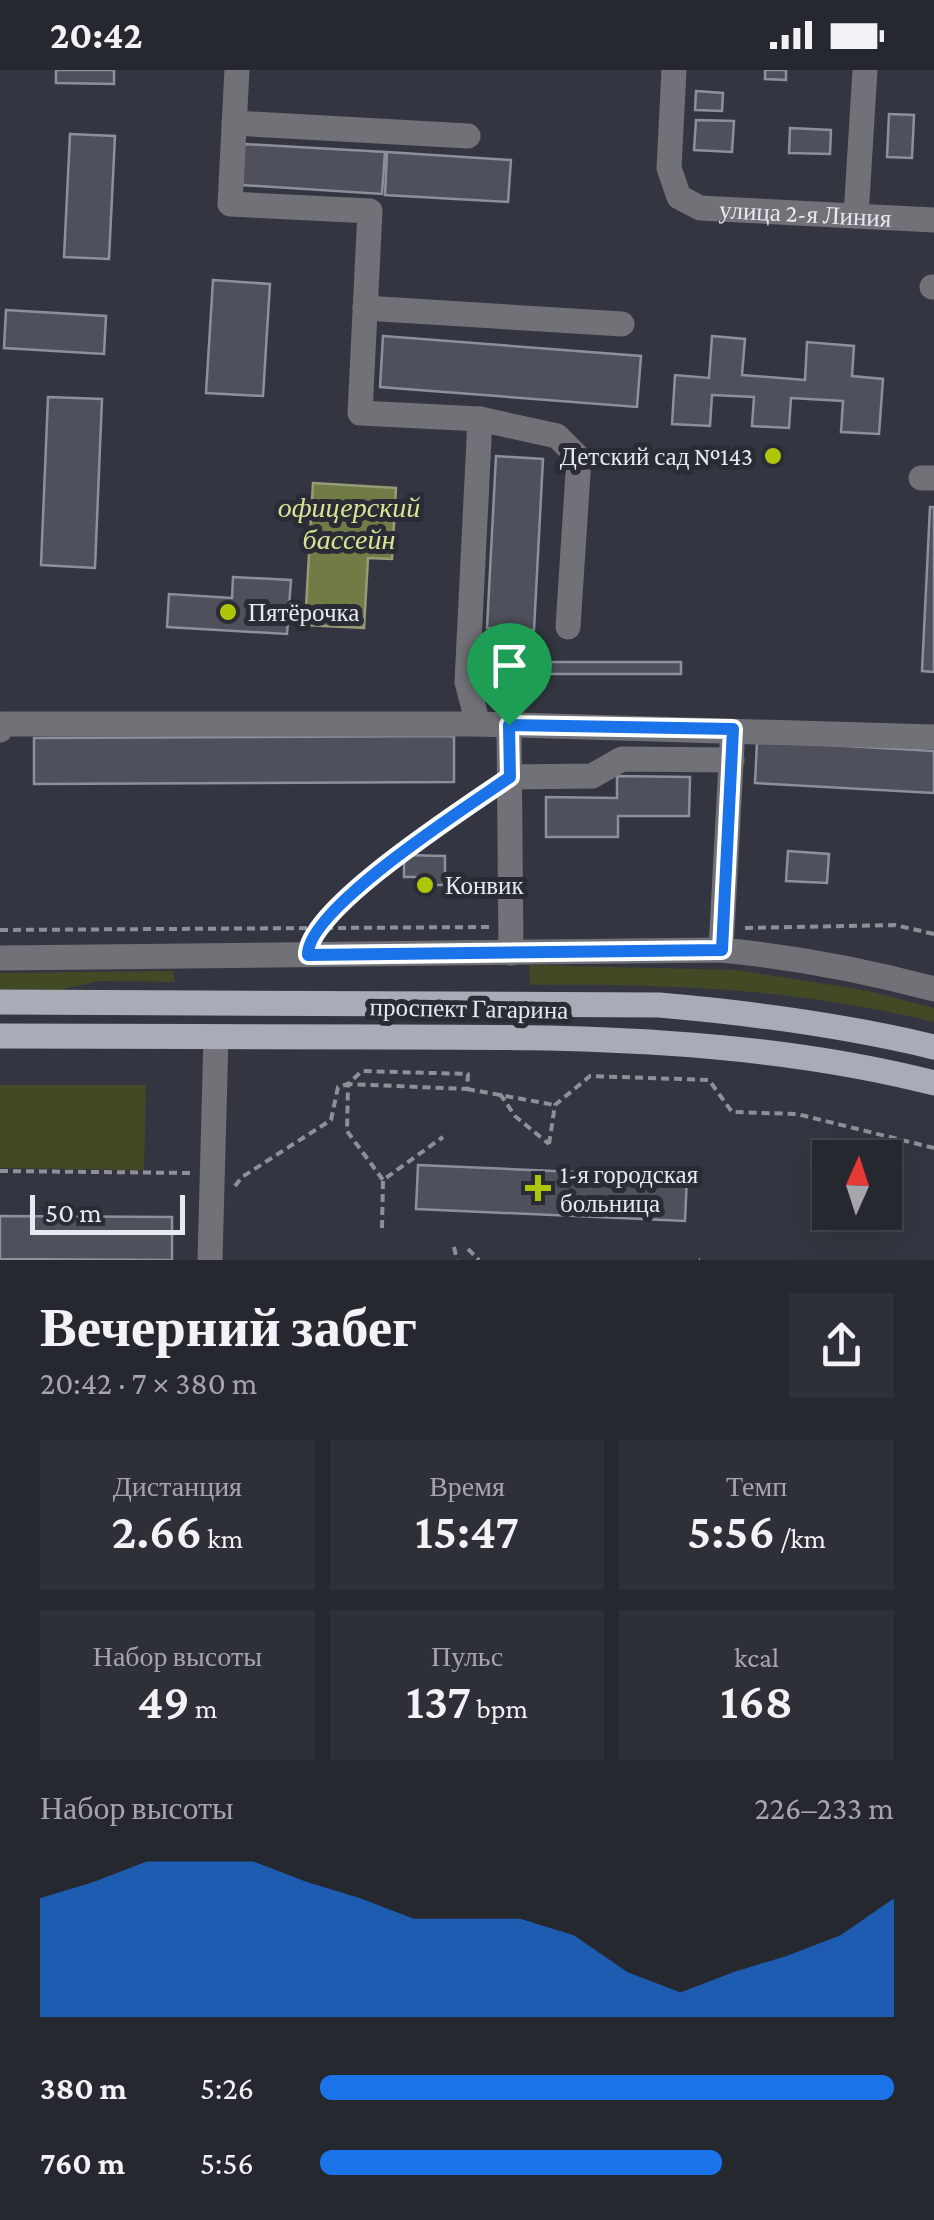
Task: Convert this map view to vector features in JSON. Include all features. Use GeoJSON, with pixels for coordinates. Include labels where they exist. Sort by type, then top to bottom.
{"type":"FeatureCollection","features":[{"type":"Feature","properties":{"kind":"main road","name":"проспект Гагарина"},"geometry":{"type":"LineString","coordinates":[[0,1002],[659,1006],[774,1016],[934,1047]]}},
{"type":"Feature","properties":{"kind":"main road","name":"проспект Гагарина"},"geometry":{"type":"LineString","coordinates":[[0,1036],[637,1040],[761,1051],[884,1071],[934,1084]]}},
{"type":"Feature","properties":{"kind":"street"},"geometry":{"type":"LineString","coordinates":[[237,70],[230,204],[370,211],[360,413],[480,419],[556,436],[579,458],[568,627]]}},
{"type":"Feature","properties":{"kind":"street","name":"улица 2-я Линия"},"geometry":{"type":"LineString","coordinates":[[674,70],[669,168],[679,198],[700,208],[934,220]]}},
{"type":"Feature","properties":{"kind":"street"},"geometry":{"type":"LineString","coordinates":[[856,216],[865,70]]}},
{"type":"Feature","properties":{"kind":"street"},"geometry":{"type":"LineString","coordinates":[[234,123],[468,136]]}},
{"type":"Feature","properties":{"kind":"street"},"geometry":{"type":"LineString","coordinates":[[365,308],[622,324]]}},
{"type":"Feature","properties":{"kind":"street"},"geometry":{"type":"LineString","coordinates":[[478,724],[467,682],[480,419]]}},
{"type":"Feature","properties":{"kind":"street"},"geometry":{"type":"LineString","coordinates":[[0,730],[2,724],[478,724],[934,737]]}},
{"type":"Feature","properties":{"kind":"street"},"geometry":{"type":"LineString","coordinates":[[509,725],[511,940]]}},
{"type":"Feature","properties":{"kind":"street"},"geometry":{"type":"LineString","coordinates":[[722,939],[733,729]]}},
{"type":"Feature","properties":{"kind":"street"},"geometry":{"type":"LineString","coordinates":[[510,777],[592,776],[622,758],[732,760]]}},
{"type":"Feature","properties":{"kind":"street"},"geometry":{"type":"LineString","coordinates":[[0,958],[308,955],[511,940],[722,939],[934,990]]}},
{"type":"Feature","properties":{"kind":"street"},"geometry":{"type":"LineString","coordinates":[[210,1260],[223,1181],[216,1036]]}},
{"type":"Feature","properties":{"kind":"path"},"geometry":{"type":"LineString","coordinates":[[308,955],[307,944],[319,928],[376,871],[510,777]]}},
{"type":"Feature","properties":{"kind":"path"},"geometry":{"type":"LineString","coordinates":[[722,939],[895,925],[934,934]]}},
{"type":"Feature","properties":{"kind":"path"},"geometry":{"type":"LineString","coordinates":[[0,930],[319,928],[511,940]]}},
{"type":"Feature","properties":{"kind":"path"},"geometry":{"type":"LineString","coordinates":[[382,1228],[383,1180],[347,1131],[348,1084],[362,1071],[458,1073],[468,1074],[468,1089]]}},
{"type":"Feature","properties":{"kind":"path"},"geometry":{"type":"LineString","coordinates":[[499,1093],[515,1116],[549,1144],[555,1105],[590,1076],[709,1080],[732,1112],[797,1114],[934,1148]]}},
{"type":"Feature","properties":{"kind":"path"},"geometry":{"type":"LineString","coordinates":[[331,1120],[338,1087],[348,1084],[468,1089],[555,1105]]}},
{"type":"Feature","properties":{"kind":"path"},"geometry":{"type":"LineString","coordinates":[[0,1171],[223,1181],[242,1177],[331,1120],[347,1121]]}},
{"type":"Feature","properties":{"kind":"path"},"geometry":{"type":"LineString","coordinates":[[383,1180],[443,1137]]}},
{"type":"Feature","properties":{"kind":"path"},"geometry":{"type":"LineString","coordinates":[[454,1248],[456,1260]]}},
{"type":"Feature","properties":{"kind":"path"},"geometry":{"type":"LineString","coordinates":[[468,1248],[479,1260]]}},
{"type":"Feature","properties":{"kind":"shaded area"},"geometry":{"type":"Polygon","coordinates":[[[529,965],[738,970],[869,991],[934,1008],[934,1022],[834,1002],[733,990],[530,985],[529,965]]]}},
{"type":"Feature","properties":{"kind":"shaded area"},"geometry":{"type":"Polygon","coordinates":[[[173,971],[175,982],[99,981],[60,990],[0,989],[0,973],[173,971]]]}},
{"type":"Feature","properties":{"kind":"shaded area"},"geometry":{"type":"Polygon","coordinates":[[[0,1085],[146,1085],[144,1170],[0,1168],[0,1085]]]}},
{"type":"Feature","properties":{"kind":"water","name":"офицерский бассейн"},"geometry":{"type":"Polygon","coordinates":[[[313,483],[396,488],[392,559],[368,558],[364,628],[305,625],[313,483]]]}},
{"type":"Feature","properties":{"kind":"building"},"geometry":{"type":"Polygon","coordinates":[[[56,70],[114,70],[114,84],[56,83],[56,70]]]}},
{"type":"Feature","properties":{"kind":"building"},"geometry":{"type":"Polygon","coordinates":[[[765,70],[786,70],[786,80],[765,79],[765,70]]]}},
{"type":"Feature","properties":{"kind":"building"},"geometry":{"type":"Polygon","coordinates":[[[696,91],[723,93],[722,111],[695,110],[696,91]]]}},
{"type":"Feature","properties":{"kind":"building"},"geometry":{"type":"Polygon","coordinates":[[[889,114],[914,115],[912,158],[887,157],[889,114]]]}},
{"type":"Feature","properties":{"kind":"building"},"geometry":{"type":"Polygon","coordinates":[[[696,120],[734,121],[732,152],[694,150],[696,120]]]}},
{"type":"Feature","properties":{"kind":"building"},"geometry":{"type":"Polygon","coordinates":[[[790,128],[831,130],[830,154],[789,153],[790,128]]]}},
{"type":"Feature","properties":{"kind":"building"},"geometry":{"type":"Polygon","coordinates":[[[70,134],[115,136],[109,259],[64,257],[70,134]]]}},
{"type":"Feature","properties":{"kind":"building"},"geometry":{"type":"Polygon","coordinates":[[[244,144],[385,152],[382,194],[242,185],[244,144]]]}},
{"type":"Feature","properties":{"kind":"building"},"geometry":{"type":"Polygon","coordinates":[[[387,152],[511,160],[508,202],[385,195],[387,152]]]}},
{"type":"Feature","properties":{"kind":"building"},"geometry":{"type":"Polygon","coordinates":[[[213,280],[270,284],[263,396],[206,393],[213,280]]]}},
{"type":"Feature","properties":{"kind":"building"},"geometry":{"type":"Polygon","coordinates":[[[6,310],[106,316],[104,354],[4,348],[6,310]]]}},
{"type":"Feature","properties":{"kind":"building"},"geometry":{"type":"Polygon","coordinates":[[[383,336],[641,356],[637,407],[380,387],[383,336]]]}},
{"type":"Feature","properties":{"kind":"building"},"geometry":{"type":"Polygon","coordinates":[[[712,336],[745,339],[742,375],[805,380],[807,342],[854,346],[852,376],[883,379],[879,434],[841,432],[843,401],[791,398],[789,428],[752,426],[754,397],[712,395],[710,426],[672,424],[675,375],[709,378],[712,336]]]}},
{"type":"Feature","properties":{"kind":"building"},"geometry":{"type":"Polygon","coordinates":[[[48,397],[102,399],[95,568],[41,565],[48,397]]]}},
{"type":"Feature","properties":{"kind":"building"},"geometry":{"type":"Polygon","coordinates":[[[496,456],[543,459],[534,630],[487,628],[496,456]]]}},
{"type":"Feature","properties":{"kind":"building"},"geometry":{"type":"Polygon","coordinates":[[[930,507],[934,507],[934,672],[922,671],[930,507]]]}},
{"type":"Feature","properties":{"kind":"building","name":"Пятёрочка"},"geometry":{"type":"Polygon","coordinates":[[[233,577],[291,580],[287,634],[167,627],[169,594],[232,598],[233,577]]]}},
{"type":"Feature","properties":{"kind":"building"},"geometry":{"type":"Polygon","coordinates":[[[500,662],[681,662],[681,674],[500,674],[500,662]]]}},
{"type":"Feature","properties":{"kind":"building"},"geometry":{"type":"Polygon","coordinates":[[[454,736],[454,782],[34,784],[34,738],[454,736]]]}},
{"type":"Feature","properties":{"kind":"building"},"geometry":{"type":"Polygon","coordinates":[[[757,741],[934,751],[934,793],[755,783],[757,741]]]}},
{"type":"Feature","properties":{"kind":"building"},"geometry":{"type":"Polygon","coordinates":[[[617,776],[690,777],[689,816],[618,816],[618,837],[546,837],[546,797],[617,798],[617,776]]]}},
{"type":"Feature","properties":{"kind":"building"},"geometry":{"type":"Polygon","coordinates":[[[788,851],[829,854],[827,883],[786,881],[788,851]]]}},
{"type":"Feature","properties":{"kind":"building"},"geometry":{"type":"Polygon","coordinates":[[[404,855],[445,856],[445,885],[425,885],[425,877],[404,877],[404,855]]]}},
{"type":"Feature","properties":{"kind":"building"},"geometry":{"type":"Polygon","coordinates":[[[418,1165],[687,1177],[685,1221],[416,1209],[418,1165]]]}},
{"type":"Feature","properties":{"kind":"building"},"geometry":{"type":"Polygon","coordinates":[[[0,1216],[172,1217],[172,1260],[0,1259],[0,1216]]]}},
{"type":"Feature","properties":{"kind":"place","name":"Детский сад №143"},"geometry":{"type":"Point","coordinates":[773,456]}},
{"type":"Feature","properties":{"kind":"place","name":"Пятёрочка"},"geometry":{"type":"Point","coordinates":[228,612]}},
{"type":"Feature","properties":{"kind":"place","name":"Конвик"},"geometry":{"type":"Point","coordinates":[425,885]}},
{"type":"Feature","properties":{"kind":"place","name":"1-я городская больница"},"geometry":{"type":"Point","coordinates":[538,1188]}},
{"type":"Feature","properties":{"kind":"route"},"geometry":{"type":"LineString","coordinates":[[509,725],[733,729],[722,950],[308,955],[307,944],[319,928],[376,871],[510,777],[509,725]]}}]}
